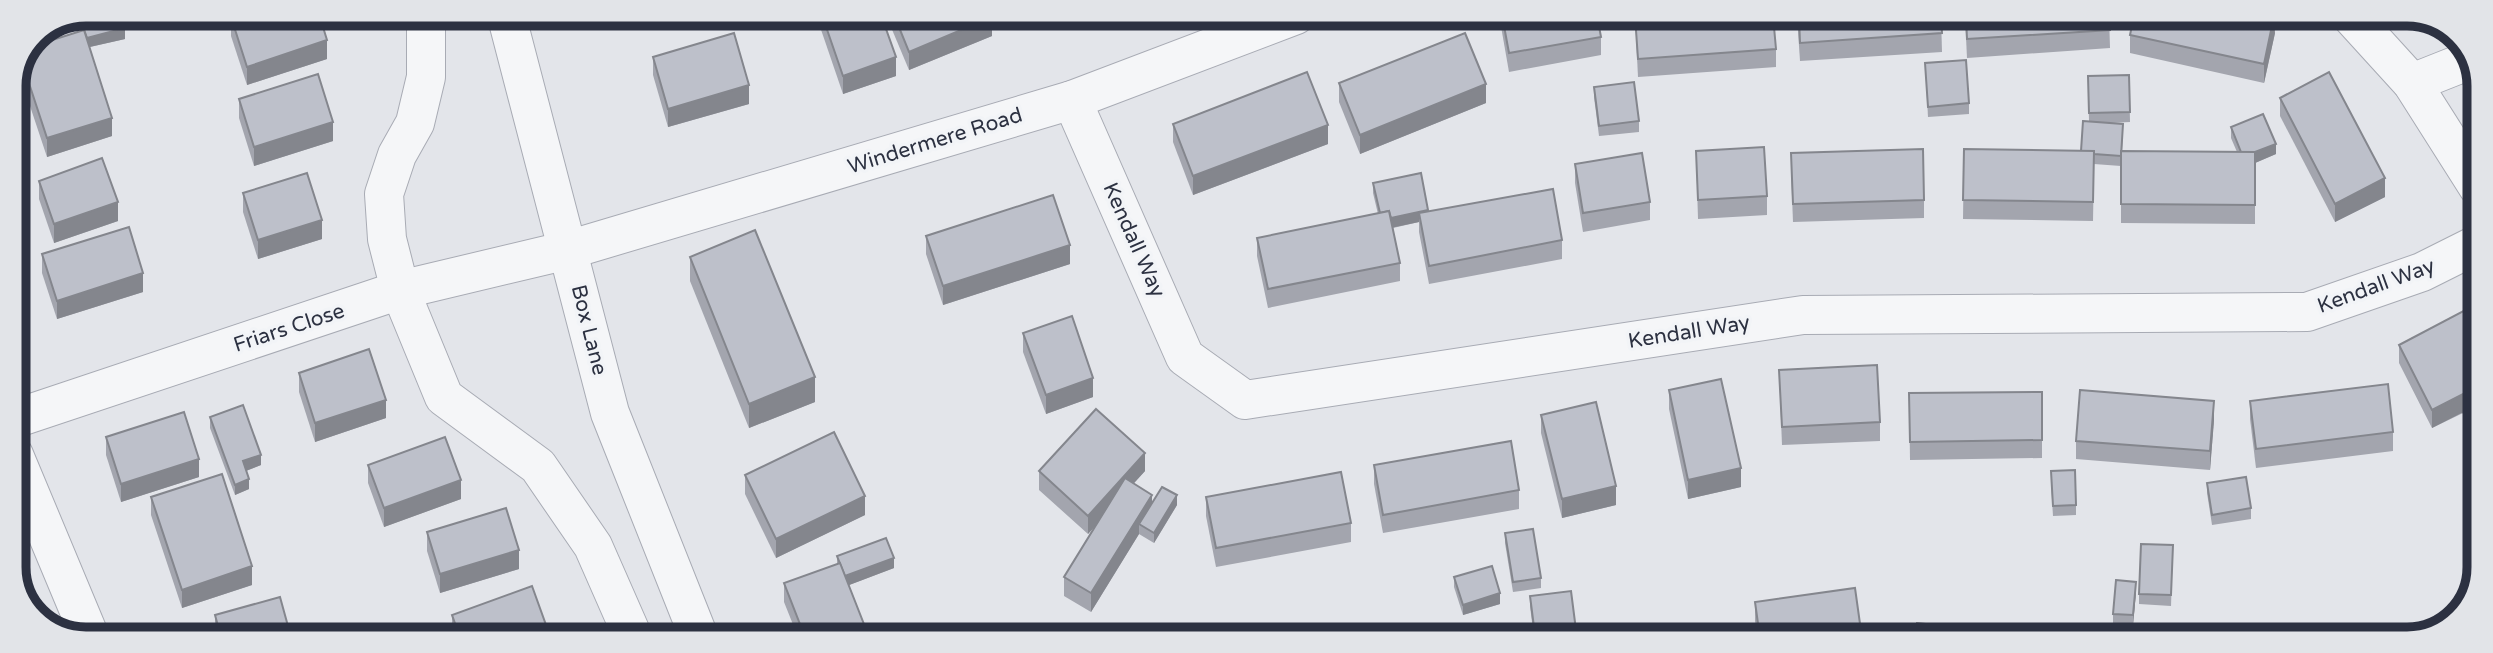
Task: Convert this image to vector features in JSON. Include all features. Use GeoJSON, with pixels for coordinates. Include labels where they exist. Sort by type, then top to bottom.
{"type":"FeatureCollection","features":[{"type":"Feature","properties":{"kind":"street"},"geometry":{"type":"LineString","coordinates":[[426,26],[426,77],[415,123],[397,155],[384,194],[387,239],[400,290],[443,397],[538,466],[593,546],[629,627]]}},
{"type":"Feature","properties":{"kind":"street","name":"Box Lane"},"geometry":{"type":"LineString","coordinates":[[509,26],[610,413],[695,627]]}},
{"type":"Feature","properties":{"kind":"street","name":"Windermere Road"},"geometry":{"type":"LineString","coordinates":[[568,250],[1072,100],[1267,26]]}},
{"type":"Feature","properties":{"kind":"street"},"geometry":{"type":"LineString","coordinates":[[2360,26],[2412,83],[2467,170]]}},
{"type":"Feature","properties":{"kind":"street"},"geometry":{"type":"LineString","coordinates":[[2412,83],[2462,64]]}},
{"type":"Feature","properties":{"kind":"street","name":"Kendall Way"},"geometry":{"type":"LineString","coordinates":[[1072,100],[1185,357],[1245,400],[1803,315],[2307,312],[2422,272],[2467,250]]}},
{"type":"Feature","properties":{"kind":"street","name":"Friars Close"},"geometry":{"type":"LineString","coordinates":[[26,415],[400,290],[568,250]]}},
{"type":"Feature","properties":{"kind":"street"},"geometry":{"type":"LineString","coordinates":[[26,483],[86,627]]}},
{"type":"Feature","properties":{"kind":"building"},"geometry":{"type":"Polygon","coordinates":[[[83,26],[125,26],[125,28],[87,38],[83,26]]]}},
{"type":"Feature","properties":{"kind":"building"},"geometry":{"type":"Polygon","coordinates":[[[234,26],[323,26],[327,40],[247,67],[234,26]]]}},
{"type":"Feature","properties":{"kind":"building"},"geometry":{"type":"Polygon","coordinates":[[[826,26],[885,26],[896,57],[843,76],[826,26]]]}},
{"type":"Feature","properties":{"kind":"building"},"geometry":{"type":"Polygon","coordinates":[[[898,26],[971,26],[909,52],[898,26]]]}},
{"type":"Feature","properties":{"kind":"building"},"geometry":{"type":"Polygon","coordinates":[[[1504,26],[1599,26],[1601,37],[1509,53],[1504,26]]]}},
{"type":"Feature","properties":{"kind":"building"},"geometry":{"type":"Polygon","coordinates":[[[1636,26],[1774,26],[1776,49],[1638,59],[1636,26]]]}},
{"type":"Feature","properties":{"kind":"building"},"geometry":{"type":"Polygon","coordinates":[[[1799,26],[1942,26],[1942,33],[1800,43],[1799,26]]]}},
{"type":"Feature","properties":{"kind":"building"},"geometry":{"type":"Polygon","coordinates":[[[1966,26],[2110,26],[2110,30],[1967,39],[1966,26]]]}},
{"type":"Feature","properties":{"kind":"building"},"geometry":{"type":"Polygon","coordinates":[[[2132,26],[2272,26],[2264,64],[2130,35],[2132,26]]]}},
{"type":"Feature","properties":{"kind":"building"},"geometry":{"type":"Polygon","coordinates":[[[84,30],[112,118],[47,138],[27,77],[36,53],[46,42],[84,30]]]}},
{"type":"Feature","properties":{"kind":"building"},"geometry":{"type":"Polygon","coordinates":[[[734,33],[749,85],[668,109],[653,57],[734,33]]]}},
{"type":"Feature","properties":{"kind":"building"},"geometry":{"type":"Polygon","coordinates":[[[1465,33],[1486,84],[1360,135],[1339,83],[1465,33]]]}},
{"type":"Feature","properties":{"kind":"building"},"geometry":{"type":"Polygon","coordinates":[[[1966,60],[1969,103],[1928,107],[1925,63],[1966,60]]]}},
{"type":"Feature","properties":{"kind":"building"},"geometry":{"type":"Polygon","coordinates":[[[1307,72],[1328,125],[1193,176],[1173,124],[1307,72]]]}},
{"type":"Feature","properties":{"kind":"building"},"geometry":{"type":"Polygon","coordinates":[[[2329,72],[2385,178],[2335,204],[2280,98],[2329,72]]]}},
{"type":"Feature","properties":{"kind":"building"},"geometry":{"type":"Polygon","coordinates":[[[318,74],[333,122],[254,147],[239,99],[318,74]]]}},
{"type":"Feature","properties":{"kind":"building"},"geometry":{"type":"Polygon","coordinates":[[[2129,75],[2130,112],[2089,113],[2088,76],[2129,75]]]}},
{"type":"Feature","properties":{"kind":"building"},"geometry":{"type":"Polygon","coordinates":[[[1634,82],[1639,121],[1599,126],[1594,87],[1634,82]]]}},
{"type":"Feature","properties":{"kind":"building"},"geometry":{"type":"Polygon","coordinates":[[[2263,114],[2276,144],[2255,152],[2241,152],[2231,127],[2263,114]]]}},
{"type":"Feature","properties":{"kind":"building"},"geometry":{"type":"Polygon","coordinates":[[[2083,121],[2123,124],[2121,156],[2081,151],[2083,121]]]}},
{"type":"Feature","properties":{"kind":"building"},"geometry":{"type":"Polygon","coordinates":[[[1764,147],[1767,196],[1698,200],[1696,151],[1764,147]]]}},
{"type":"Feature","properties":{"kind":"building"},"geometry":{"type":"Polygon","coordinates":[[[1923,149],[1924,200],[1793,204],[1791,153],[1923,149]]]}},
{"type":"Feature","properties":{"kind":"building"},"geometry":{"type":"Polygon","coordinates":[[[1964,149],[2094,151],[2093,202],[1963,200],[1964,149]]]}},
{"type":"Feature","properties":{"kind":"building"},"geometry":{"type":"Polygon","coordinates":[[[2121,151],[2255,152],[2255,205],[2121,204],[2121,151]]]}},
{"type":"Feature","properties":{"kind":"building"},"geometry":{"type":"Polygon","coordinates":[[[1642,153],[1650,202],[1583,213],[1575,164],[1642,153]]]}},
{"type":"Feature","properties":{"kind":"building"},"geometry":{"type":"Polygon","coordinates":[[[102,158],[118,202],[54,224],[39,181],[102,158]]]}},
{"type":"Feature","properties":{"kind":"building"},"geometry":{"type":"Polygon","coordinates":[[[307,173],[322,220],[258,240],[243,193],[307,173]]]}},
{"type":"Feature","properties":{"kind":"building"},"geometry":{"type":"Polygon","coordinates":[[[1421,173],[1428,210],[1391,218],[1389,211],[1380,213],[1373,183],[1421,173]]]}},
{"type":"Feature","properties":{"kind":"building"},"geometry":{"type":"Polygon","coordinates":[[[1553,189],[1562,240],[1429,266],[1419,213],[1553,189]]]}},
{"type":"Feature","properties":{"kind":"building"},"geometry":{"type":"Polygon","coordinates":[[[1053,195],[1070,245],[943,286],[926,236],[1053,195]]]}},
{"type":"Feature","properties":{"kind":"building"},"geometry":{"type":"Polygon","coordinates":[[[1389,211],[1400,263],[1268,289],[1257,238],[1389,211]]]}},
{"type":"Feature","properties":{"kind":"building"},"geometry":{"type":"Polygon","coordinates":[[[129,227],[143,273],[57,301],[42,254],[129,227]]]}},
{"type":"Feature","properties":{"kind":"building"},"geometry":{"type":"Polygon","coordinates":[[[755,230],[815,377],[749,404],[690,257],[755,230]]]}},
{"type":"Feature","properties":{"kind":"building"},"geometry":{"type":"Polygon","coordinates":[[[2467,309],[2467,392],[2432,410],[2399,345],[2467,309]]]}},
{"type":"Feature","properties":{"kind":"building"},"geometry":{"type":"Polygon","coordinates":[[[1072,316],[1093,378],[1046,395],[1023,333],[1072,316]]]}},
{"type":"Feature","properties":{"kind":"building"},"geometry":{"type":"Polygon","coordinates":[[[369,349],[386,400],[315,423],[299,373],[369,349]]]}},
{"type":"Feature","properties":{"kind":"building"},"geometry":{"type":"Polygon","coordinates":[[[1877,365],[1880,422],[1782,427],[1779,370],[1877,365]]]}},
{"type":"Feature","properties":{"kind":"building"},"geometry":{"type":"Polygon","coordinates":[[[1721,379],[1741,468],[1688,480],[1669,390],[1721,379]]]}},
{"type":"Feature","properties":{"kind":"building"},"geometry":{"type":"Polygon","coordinates":[[[2388,384],[2393,432],[2256,449],[2250,401],[2388,384]]]}},
{"type":"Feature","properties":{"kind":"building"},"geometry":{"type":"Polygon","coordinates":[[[2080,390],[2214,401],[2210,451],[2076,441],[2080,390]]]}},
{"type":"Feature","properties":{"kind":"building"},"geometry":{"type":"Polygon","coordinates":[[[2042,392],[2042,440],[1910,442],[1909,393],[2042,392]]]}},
{"type":"Feature","properties":{"kind":"building"},"geometry":{"type":"Polygon","coordinates":[[[1596,402],[1616,486],[1562,499],[1541,415],[1596,402]]]}},
{"type":"Feature","properties":{"kind":"building"},"geometry":{"type":"Polygon","coordinates":[[[243,405],[261,455],[243,461],[249,479],[235,485],[210,417],[243,405]]]}},
{"type":"Feature","properties":{"kind":"building"},"geometry":{"type":"Polygon","coordinates":[[[1096,409],[1145,453],[1088,516],[1039,471],[1096,409]]]}},
{"type":"Feature","properties":{"kind":"building"},"geometry":{"type":"Polygon","coordinates":[[[184,412],[199,459],[121,484],[106,437],[184,412]]]}},
{"type":"Feature","properties":{"kind":"building"},"geometry":{"type":"Polygon","coordinates":[[[834,432],[865,496],[776,539],[745,475],[834,432]]]}},
{"type":"Feature","properties":{"kind":"building"},"geometry":{"type":"Polygon","coordinates":[[[445,437],[461,480],[384,508],[368,465],[445,437]]]}},
{"type":"Feature","properties":{"kind":"building"},"geometry":{"type":"Polygon","coordinates":[[[1511,441],[1519,490],[1383,515],[1374,465],[1511,441]]]}},
{"type":"Feature","properties":{"kind":"building"},"geometry":{"type":"Polygon","coordinates":[[[2075,470],[2076,505],[2053,506],[2051,471],[2075,470]]]}},
{"type":"Feature","properties":{"kind":"building"},"geometry":{"type":"Polygon","coordinates":[[[1341,472],[1351,523],[1216,548],[1206,497],[1341,472]]]}},
{"type":"Feature","properties":{"kind":"building"},"geometry":{"type":"Polygon","coordinates":[[[222,474],[252,566],[182,590],[151,497],[222,474]]]}},
{"type":"Feature","properties":{"kind":"building"},"geometry":{"type":"Polygon","coordinates":[[[2246,477],[2251,508],[2212,515],[2207,483],[2246,477]]]}},
{"type":"Feature","properties":{"kind":"building"},"geometry":{"type":"Polygon","coordinates":[[[1125,478],[1152,495],[1091,593],[1064,577],[1125,478]]]}},
{"type":"Feature","properties":{"kind":"building"},"geometry":{"type":"Polygon","coordinates":[[[1162,487],[1177,495],[1154,533],[1139,524],[1162,487]]]}},
{"type":"Feature","properties":{"kind":"building"},"geometry":{"type":"Polygon","coordinates":[[[506,508],[519,550],[440,574],[427,532],[506,508]]]}},
{"type":"Feature","properties":{"kind":"building"},"geometry":{"type":"Polygon","coordinates":[[[1533,529],[1541,578],[1513,582],[1505,533],[1533,529]]]}},
{"type":"Feature","properties":{"kind":"building"},"geometry":{"type":"Polygon","coordinates":[[[886,538],[894,558],[845,576],[837,556],[886,538]]]}},
{"type":"Feature","properties":{"kind":"building"},"geometry":{"type":"Polygon","coordinates":[[[2141,544],[2173,545],[2171,595],[2139,594],[2141,544]]]}},
{"type":"Feature","properties":{"kind":"building"},"geometry":{"type":"Polygon","coordinates":[[[840,563],[865,627],[801,627],[784,583],[840,563]]]}},
{"type":"Feature","properties":{"kind":"building"},"geometry":{"type":"Polygon","coordinates":[[[1492,566],[1500,593],[1463,605],[1454,577],[1492,566]]]}},
{"type":"Feature","properties":{"kind":"building"},"geometry":{"type":"Polygon","coordinates":[[[2116,580],[2136,582],[2133,615],[2113,614],[2116,580]]]}},
{"type":"Feature","properties":{"kind":"building"},"geometry":{"type":"Polygon","coordinates":[[[532,586],[546,625],[456,627],[452,615],[532,586]]]}},
{"type":"Feature","properties":{"kind":"building"},"geometry":{"type":"Polygon","coordinates":[[[1855,588],[1860,627],[1758,627],[1755,602],[1855,588]]]}},
{"type":"Feature","properties":{"kind":"building"},"geometry":{"type":"Polygon","coordinates":[[[1571,591],[1576,627],[1534,627],[1530,596],[1571,591]]]}},
{"type":"Feature","properties":{"kind":"building"},"geometry":{"type":"Polygon","coordinates":[[[280,597],[288,627],[218,627],[215,615],[280,597]]]}},
{"type":"Feature","properties":{"kind":"building"},"geometry":{"type":"Polygon","coordinates":[[[1917,623],[1952,627],[1917,627],[1917,623]]]}}]}
